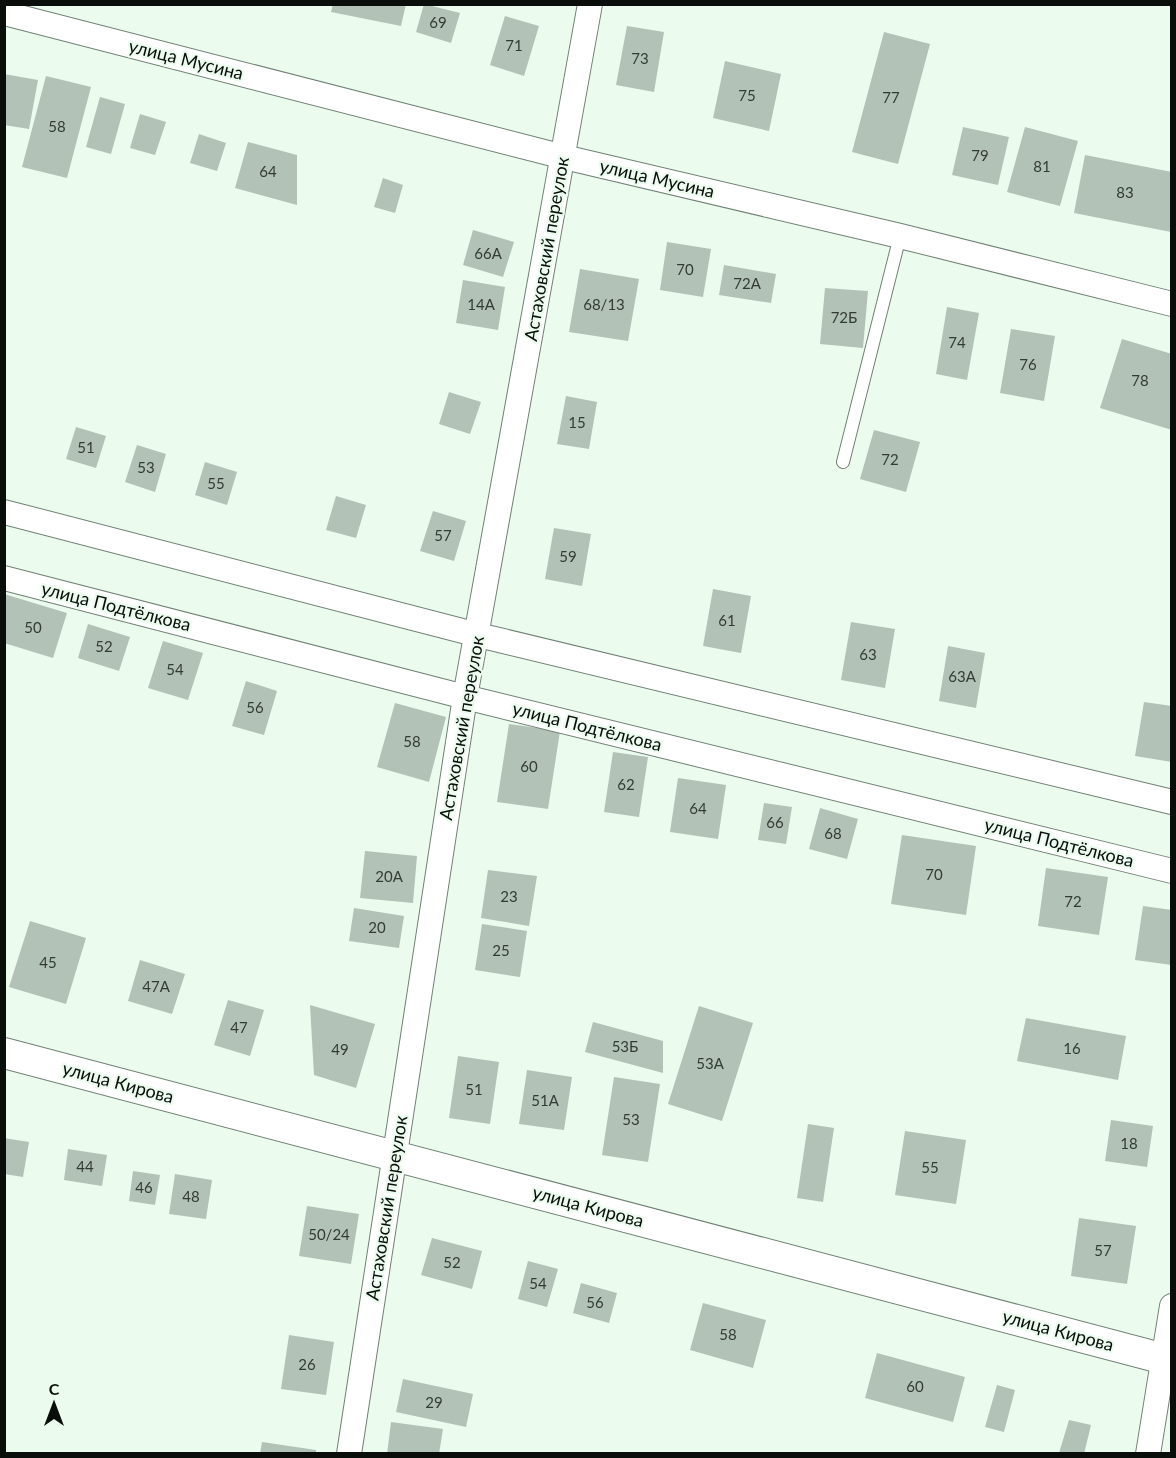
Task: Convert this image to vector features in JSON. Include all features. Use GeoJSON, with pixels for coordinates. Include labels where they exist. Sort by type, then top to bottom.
{"type":"FeatureCollection","features":[{"type":"Feature","properties":{"kind":"street","name":"Астаховский переулок"},"geometry":{"type":"LineString","coordinates":[[349,1454],[465,697],[590,4]]}},
{"type":"Feature","properties":{"kind":"street","name":"улица Мусина"},"geometry":{"type":"LineString","coordinates":[[4,13],[564,157],[900,236],[1172,304]]}},
{"type":"Feature","properties":{"kind":"street"},"geometry":{"type":"LineString","coordinates":[[4,512],[478,635],[1172,802]]}},
{"type":"Feature","properties":{"kind":"street","name":"улица Подтёлкова"},"geometry":{"type":"LineString","coordinates":[[4,578],[465,697],[1172,871]]}},
{"type":"Feature","properties":{"kind":"street","name":"улица Кирова"},"geometry":{"type":"LineString","coordinates":[[4,1053],[1167,1359]]}},
{"type":"Feature","properties":{"kind":"street"},"geometry":{"type":"LineString","coordinates":[[1148,1454],[1167,1359],[1172,1306]]}},
{"type":"Feature","properties":{"kind":"lane"},"geometry":{"type":"LineString","coordinates":[[843,462],[900,236]]}},
{"type":"Feature","properties":{"kind":"building"},"geometry":{"type":"Polygon","coordinates":[[[333,4],[406,4],[401,26],[331,12],[333,4]]]}},
{"type":"Feature","properties":{"kind":"building"},"geometry":{"type":"Polygon","coordinates":[[[424,4],[460,13],[451,43],[416,32],[424,4]]]}},
{"type":"Feature","properties":{"kind":"building"},"geometry":{"type":"Polygon","coordinates":[[[505,16],[539,26],[524,76],[490,65],[505,16]]]}},
{"type":"Feature","properties":{"kind":"building"},"geometry":{"type":"Polygon","coordinates":[[[627,26],[664,32],[654,92],[616,85],[627,26]]]}},
{"type":"Feature","properties":{"kind":"building"},"geometry":{"type":"Polygon","coordinates":[[[884,32],[930,44],[898,164],[852,152],[884,32]]]}},
{"type":"Feature","properties":{"kind":"building"},"geometry":{"type":"Polygon","coordinates":[[[725,61],[781,74],[769,131],[713,118],[725,61]]]}},
{"type":"Feature","properties":{"kind":"building"},"geometry":{"type":"Polygon","coordinates":[[[4,74],[38,80],[29,129],[4,125],[4,74]]]}},
{"type":"Feature","properties":{"kind":"building"},"geometry":{"type":"Polygon","coordinates":[[[46,76],[91,87],[67,178],[22,167],[46,76]]]}},
{"type":"Feature","properties":{"kind":"building"},"geometry":{"type":"Polygon","coordinates":[[[100,97],[125,104],[111,154],[86,147],[100,97]]]}},
{"type":"Feature","properties":{"kind":"building"},"geometry":{"type":"Polygon","coordinates":[[[140,114],[166,122],[155,155],[130,148],[140,114]]]}},
{"type":"Feature","properties":{"kind":"building"},"geometry":{"type":"Polygon","coordinates":[[[963,127],[1009,137],[998,185],[952,175],[963,127]]]}},
{"type":"Feature","properties":{"kind":"building"},"geometry":{"type":"Polygon","coordinates":[[[1025,127],[1078,141],[1060,206],[1007,192],[1025,127]]]}},
{"type":"Feature","properties":{"kind":"building"},"geometry":{"type":"Polygon","coordinates":[[[199,134],[226,143],[217,171],[190,163],[199,134]]]}},
{"type":"Feature","properties":{"kind":"building"},"geometry":{"type":"Polygon","coordinates":[[[248,142],[297,155],[297,205],[235,188],[248,142]]]}},
{"type":"Feature","properties":{"kind":"building"},"geometry":{"type":"Polygon","coordinates":[[[1085,155],[1172,172],[1171,232],[1074,213],[1085,155]]]}},
{"type":"Feature","properties":{"kind":"building"},"geometry":{"type":"Polygon","coordinates":[[[383,178],[403,185],[395,213],[374,207],[383,178]]]}},
{"type":"Feature","properties":{"kind":"building"},"geometry":{"type":"Polygon","coordinates":[[[473,230],[514,242],[503,277],[463,265],[473,230]]]}},
{"type":"Feature","properties":{"kind":"building"},"geometry":{"type":"Polygon","coordinates":[[[667,242],[711,249],[703,297],[660,290],[667,242]]]}},
{"type":"Feature","properties":{"kind":"building"},"geometry":{"type":"Polygon","coordinates":[[[724,265],[776,274],[771,303],[719,295],[724,265]]]}},
{"type":"Feature","properties":{"kind":"building"},"geometry":{"type":"Polygon","coordinates":[[[580,269],[639,279],[628,341],[569,332],[580,269]]]}},
{"type":"Feature","properties":{"kind":"building"},"geometry":{"type":"Polygon","coordinates":[[[463,280],[505,287],[498,330],[456,323],[463,280]]]}},
{"type":"Feature","properties":{"kind":"building"},"geometry":{"type":"Polygon","coordinates":[[[825,288],[868,291],[863,348],[820,344],[825,288]]]}},
{"type":"Feature","properties":{"kind":"building"},"geometry":{"type":"Polygon","coordinates":[[[947,307],[979,313],[967,380],[936,374],[947,307]]]}},
{"type":"Feature","properties":{"kind":"building"},"geometry":{"type":"Polygon","coordinates":[[[1011,329],[1055,336],[1044,401],[1000,393],[1011,329]]]}},
{"type":"Feature","properties":{"kind":"building"},"geometry":{"type":"Polygon","coordinates":[[[1122,339],[1172,354],[1172,430],[1100,408],[1122,339]]]}},
{"type":"Feature","properties":{"kind":"building"},"geometry":{"type":"Polygon","coordinates":[[[449,392],[481,402],[470,434],[439,424],[449,392]]]}},
{"type":"Feature","properties":{"kind":"building"},"geometry":{"type":"Polygon","coordinates":[[[566,396],[597,402],[589,449],[557,444],[566,396]]]}},
{"type":"Feature","properties":{"kind":"building"},"geometry":{"type":"Polygon","coordinates":[[[76,427],[106,436],[96,468],[66,459],[76,427]]]}},
{"type":"Feature","properties":{"kind":"building"},"geometry":{"type":"Polygon","coordinates":[[[874,430],[920,442],[906,492],[860,479],[874,430]]]}},
{"type":"Feature","properties":{"kind":"building"},"geometry":{"type":"Polygon","coordinates":[[[137,445],[166,454],[155,492],[125,482],[137,445]]]}},
{"type":"Feature","properties":{"kind":"building"},"geometry":{"type":"Polygon","coordinates":[[[205,462],[237,472],[227,505],[195,495],[205,462]]]}},
{"type":"Feature","properties":{"kind":"building"},"geometry":{"type":"Polygon","coordinates":[[[336,496],[366,505],[356,538],[326,530],[336,496]]]}},
{"type":"Feature","properties":{"kind":"building"},"geometry":{"type":"Polygon","coordinates":[[[433,511],[466,521],[454,561],[420,551],[433,511]]]}},
{"type":"Feature","properties":{"kind":"building"},"geometry":{"type":"Polygon","coordinates":[[[554,528],[591,534],[582,586],[545,579],[554,528]]]}},
{"type":"Feature","properties":{"kind":"building"},"geometry":{"type":"Polygon","coordinates":[[[713,589],[751,596],[741,653],[703,646],[713,589]]]}},
{"type":"Feature","properties":{"kind":"building"},"geometry":{"type":"Polygon","coordinates":[[[4,594],[67,613],[53,658],[4,643],[4,594]]]}},
{"type":"Feature","properties":{"kind":"building"},"geometry":{"type":"Polygon","coordinates":[[[851,622],[895,629],[885,688],[841,680],[851,622]]]}},
{"type":"Feature","properties":{"kind":"building"},"geometry":{"type":"Polygon","coordinates":[[[88,624],[130,637],[119,671],[78,658],[88,624]]]}},
{"type":"Feature","properties":{"kind":"building"},"geometry":{"type":"Polygon","coordinates":[[[163,641],[203,653],[188,700],[148,688],[163,641]]]}},
{"type":"Feature","properties":{"kind":"building"},"geometry":{"type":"Polygon","coordinates":[[[948,646],[985,653],[976,708],[939,701],[948,646]]]}},
{"type":"Feature","properties":{"kind":"building"},"geometry":{"type":"Polygon","coordinates":[[[246,681],[277,691],[264,735],[232,726],[246,681]]]}},
{"type":"Feature","properties":{"kind":"building"},"geometry":{"type":"Polygon","coordinates":[[[1144,702],[1172,706],[1172,762],[1135,756],[1144,702]]]}},
{"type":"Feature","properties":{"kind":"building"},"geometry":{"type":"Polygon","coordinates":[[[395,703],[446,717],[429,782],[377,767],[395,703]]]}},
{"type":"Feature","properties":{"kind":"building"},"geometry":{"type":"Polygon","coordinates":[[[509,724],[560,731],[548,809],[497,802],[509,724]]]}},
{"type":"Feature","properties":{"kind":"building"},"geometry":{"type":"Polygon","coordinates":[[[613,752],[648,757],[639,817],[604,812],[613,752]]]}},
{"type":"Feature","properties":{"kind":"building"},"geometry":{"type":"Polygon","coordinates":[[[678,778],[726,785],[718,839],[670,832],[678,778]]]}},
{"type":"Feature","properties":{"kind":"building"},"geometry":{"type":"Polygon","coordinates":[[[764,803],[792,807],[786,844],[758,840],[764,803]]]}},
{"type":"Feature","properties":{"kind":"building"},"geometry":{"type":"Polygon","coordinates":[[[820,808],[858,819],[847,859],[809,849],[820,808]]]}},
{"type":"Feature","properties":{"kind":"building"},"geometry":{"type":"Polygon","coordinates":[[[902,835],[976,846],[966,915],[891,904],[902,835]]]}},
{"type":"Feature","properties":{"kind":"building"},"geometry":{"type":"Polygon","coordinates":[[[365,851],[417,856],[413,903],[360,898],[365,851]]]}},
{"type":"Feature","properties":{"kind":"building"},"geometry":{"type":"Polygon","coordinates":[[[1046,868],[1108,877],[1099,935],[1038,926],[1046,868]]]}},
{"type":"Feature","properties":{"kind":"building"},"geometry":{"type":"Polygon","coordinates":[[[488,870],[537,876],[529,926],[481,918],[488,870]]]}},
{"type":"Feature","properties":{"kind":"building"},"geometry":{"type":"Polygon","coordinates":[[[1143,906],[1172,910],[1172,965],[1135,960],[1143,906]]]}},
{"type":"Feature","properties":{"kind":"building"},"geometry":{"type":"Polygon","coordinates":[[[354,908],[404,916],[399,948],[349,941],[354,908]]]}},
{"type":"Feature","properties":{"kind":"building"},"geometry":{"type":"Polygon","coordinates":[[[30,921],[86,938],[66,1004],[9,987],[30,921]]]}},
{"type":"Feature","properties":{"kind":"building"},"geometry":{"type":"Polygon","coordinates":[[[482,924],[527,931],[520,977],[475,970],[482,924]]]}},
{"type":"Feature","properties":{"kind":"building"},"geometry":{"type":"Polygon","coordinates":[[[140,960],[185,974],[172,1014],[128,1001],[140,960]]]}},
{"type":"Feature","properties":{"kind":"building"},"geometry":{"type":"Polygon","coordinates":[[[228,1000],[264,1010],[250,1056],[214,1045],[228,1000]]]}},
{"type":"Feature","properties":{"kind":"building"},"geometry":{"type":"Polygon","coordinates":[[[310,1005],[375,1024],[356,1088],[314,1075],[310,1005]]]}},
{"type":"Feature","properties":{"kind":"building"},"geometry":{"type":"Polygon","coordinates":[[[699,1006],[753,1023],[722,1121],[668,1104],[699,1006]]]}},
{"type":"Feature","properties":{"kind":"building"},"geometry":{"type":"Polygon","coordinates":[[[1026,1018],[1126,1036],[1118,1080],[1017,1061],[1026,1018]]]}},
{"type":"Feature","properties":{"kind":"building"},"geometry":{"type":"Polygon","coordinates":[[[593,1022],[663,1041],[663,1073],[585,1052],[593,1022]]]}},
{"type":"Feature","properties":{"kind":"building"},"geometry":{"type":"Polygon","coordinates":[[[458,1056],[499,1062],[490,1124],[449,1118],[458,1056]]]}},
{"type":"Feature","properties":{"kind":"building"},"geometry":{"type":"Polygon","coordinates":[[[527,1070],[572,1077],[564,1130],[519,1124],[527,1070]]]}},
{"type":"Feature","properties":{"kind":"building"},"geometry":{"type":"Polygon","coordinates":[[[614,1077],[660,1084],[648,1162],[602,1155],[614,1077]]]}},
{"type":"Feature","properties":{"kind":"building"},"geometry":{"type":"Polygon","coordinates":[[[1111,1120],[1153,1126],[1147,1167],[1105,1161],[1111,1120]]]}},
{"type":"Feature","properties":{"kind":"building"},"geometry":{"type":"Polygon","coordinates":[[[808,1124],[834,1128],[823,1202],[797,1198],[808,1124]]]}},
{"type":"Feature","properties":{"kind":"building"},"geometry":{"type":"Polygon","coordinates":[[[905,1131],[966,1140],[956,1204],[895,1195],[905,1131]]]}},
{"type":"Feature","properties":{"kind":"building"},"geometry":{"type":"Polygon","coordinates":[[[4,1138],[29,1142],[23,1177],[4,1174],[4,1138]]]}},
{"type":"Feature","properties":{"kind":"building"},"geometry":{"type":"Polygon","coordinates":[[[68,1149],[107,1155],[102,1186],[64,1180],[68,1149]]]}},
{"type":"Feature","properties":{"kind":"building"},"geometry":{"type":"Polygon","coordinates":[[[133,1171],[160,1175],[155,1205],[129,1201],[133,1171]]]}},
{"type":"Feature","properties":{"kind":"building"},"geometry":{"type":"Polygon","coordinates":[[[175,1174],[212,1180],[206,1219],[169,1214],[175,1174]]]}},
{"type":"Feature","properties":{"kind":"building"},"geometry":{"type":"Polygon","coordinates":[[[307,1206],[359,1214],[351,1264],[299,1256],[307,1206]]]}},
{"type":"Feature","properties":{"kind":"building"},"geometry":{"type":"Polygon","coordinates":[[[1079,1218],[1136,1226],[1127,1284],[1071,1276],[1079,1218]]]}},
{"type":"Feature","properties":{"kind":"building"},"geometry":{"type":"Polygon","coordinates":[[[432,1238],[482,1251],[472,1289],[421,1275],[432,1238]]]}},
{"type":"Feature","properties":{"kind":"building"},"geometry":{"type":"Polygon","coordinates":[[[528,1261],[558,1269],[547,1307],[518,1299],[528,1261]]]}},
{"type":"Feature","properties":{"kind":"building"},"geometry":{"type":"Polygon","coordinates":[[[581,1283],[617,1293],[609,1323],[573,1313],[581,1283]]]}},
{"type":"Feature","properties":{"kind":"building"},"geometry":{"type":"Polygon","coordinates":[[[703,1303],[766,1320],[753,1368],[690,1350],[703,1303]]]}},
{"type":"Feature","properties":{"kind":"building"},"geometry":{"type":"Polygon","coordinates":[[[289,1335],[334,1342],[326,1395],[281,1389],[289,1335]]]}},
{"type":"Feature","properties":{"kind":"building"},"geometry":{"type":"Polygon","coordinates":[[[877,1353],[965,1377],[953,1422],[865,1398],[877,1353]]]}},
{"type":"Feature","properties":{"kind":"building"},"geometry":{"type":"Polygon","coordinates":[[[403,1379],[473,1394],[466,1427],[396,1412],[403,1379]]]}},
{"type":"Feature","properties":{"kind":"building"},"geometry":{"type":"Polygon","coordinates":[[[997,1385],[1015,1390],[1004,1432],[985,1427],[997,1385]]]}},
{"type":"Feature","properties":{"kind":"building"},"geometry":{"type":"Polygon","coordinates":[[[1069,1420],[1091,1425],[1084,1454],[1059,1453],[1069,1420]]]}},
{"type":"Feature","properties":{"kind":"building"},"geometry":{"type":"Polygon","coordinates":[[[391,1422],[443,1429],[439,1454],[387,1454],[391,1422]]]}},
{"type":"Feature","properties":{"kind":"building"},"geometry":{"type":"Polygon","coordinates":[[[262,1442],[316,1450],[316,1454],[260,1454],[262,1442]]]}}]}
